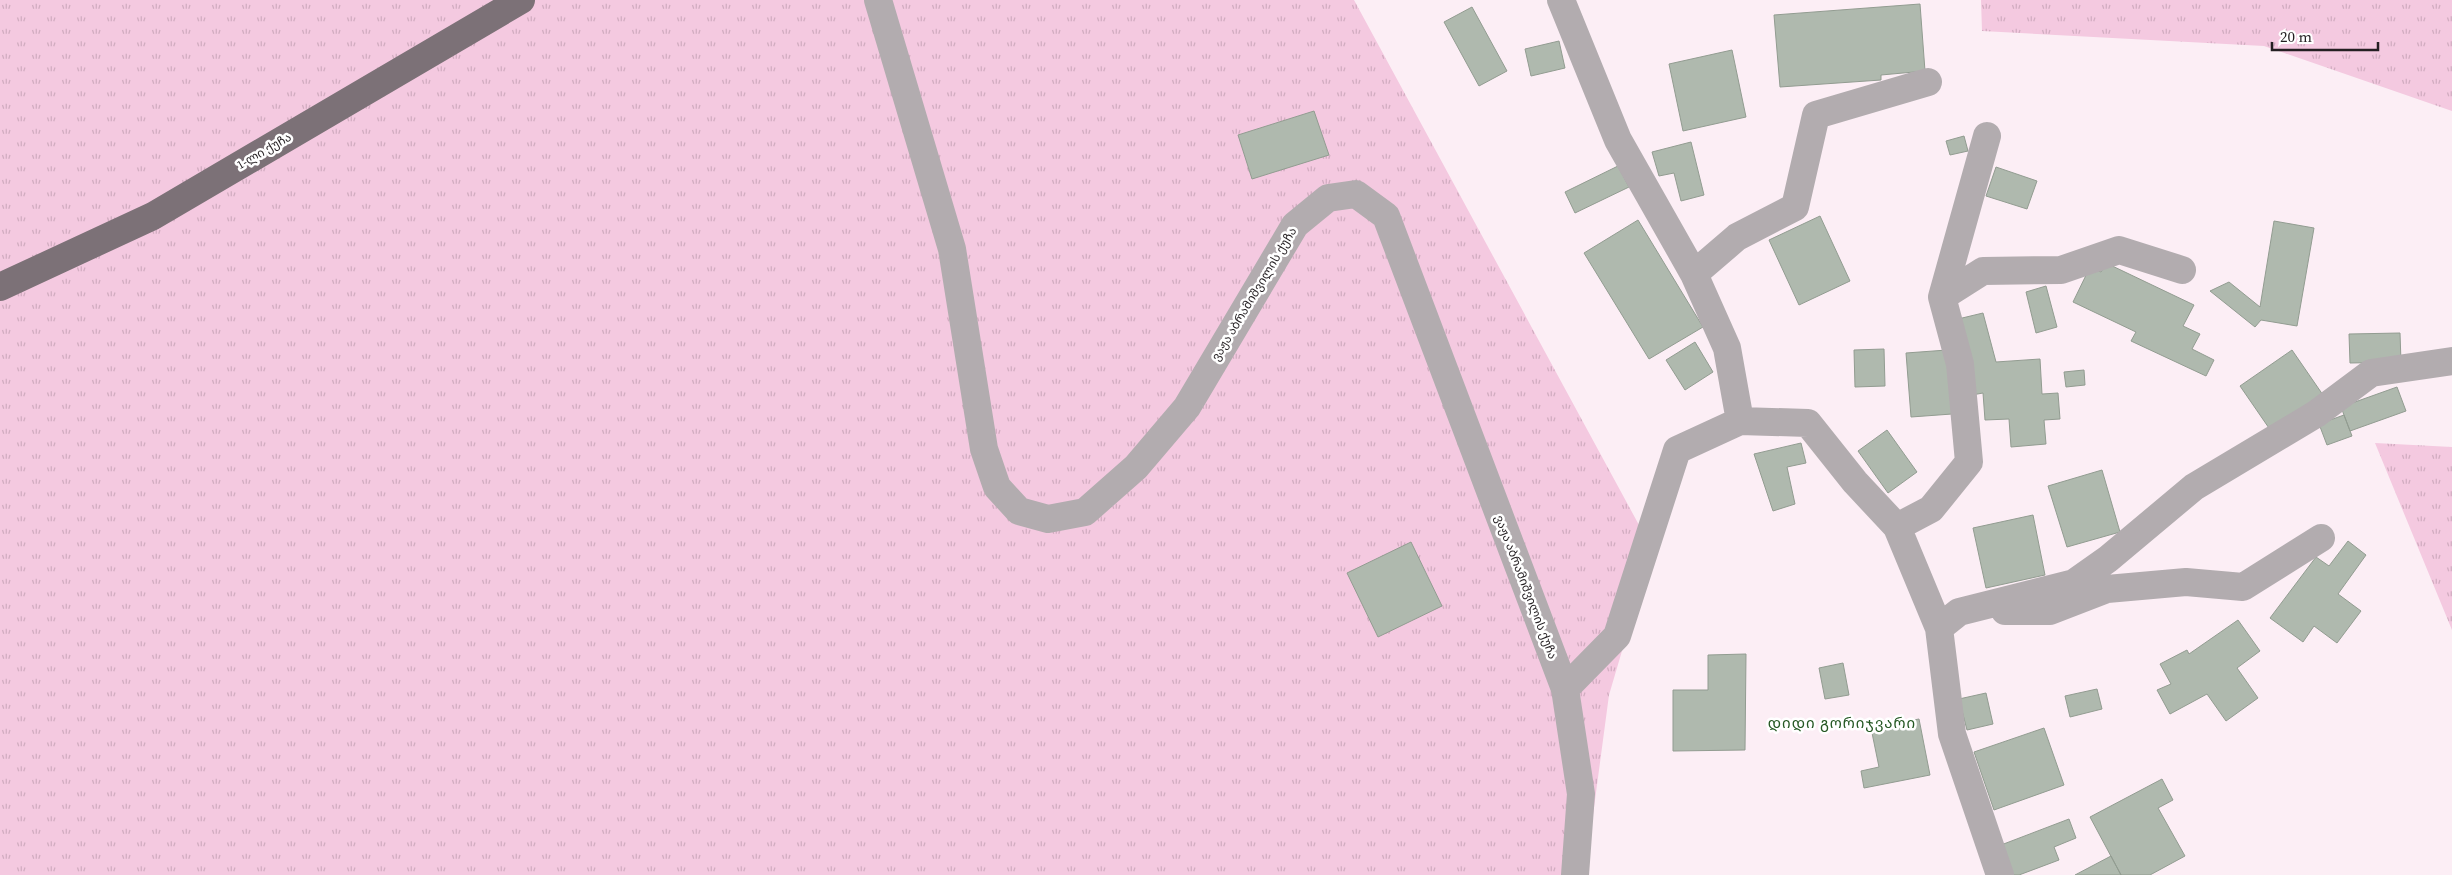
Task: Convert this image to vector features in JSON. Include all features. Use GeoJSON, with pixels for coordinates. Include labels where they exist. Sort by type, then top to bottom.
{"type":"FeatureCollection","features":[{"type":"Feature","properties":{"kind":"main road","name":"1-ლი ქუჩა"},"geometry":{"type":"LineString","coordinates":[[0,287],[154,216],[521,0]]}},
{"type":"Feature","properties":{"kind":"street","name":"ვაჟა აბრამიშვილის ქუჩა"},"geometry":{"type":"LineString","coordinates":[[878,0],[952,249],[984,449],[997,487],[1018,511],[1048,519],[1085,512],[1136,467],[1187,407],[1295,225],[1328,198],[1356,194],[1386,216],[1565,689],[1581,794],[1575,875]]}},
{"type":"Feature","properties":{"kind":"street"},"geometry":{"type":"LineString","coordinates":[[1561,0],[1618,140],[1694,274],[1728,348],[1740,421]]}},
{"type":"Feature","properties":{"kind":"street"},"geometry":{"type":"LineString","coordinates":[[1694,274],[1737,237],[1795,207],[1816,115],[1928,82]]}},
{"type":"Feature","properties":{"kind":"street"},"geometry":{"type":"LineString","coordinates":[[1897,527],[1931,509],[1969,462],[1960,364],[1942,297],[1987,136]]}},
{"type":"Feature","properties":{"kind":"street"},"geometry":{"type":"LineString","coordinates":[[1942,297],[1983,271],[2061,270],[2119,250],[2182,270]]}},
{"type":"Feature","properties":{"kind":"street"},"geometry":{"type":"LineString","coordinates":[[1949,620],[2074,583],[2108,559],[2194,486],[2316,414],[2371,373],[2452,361]]}},
{"type":"Feature","properties":{"kind":"street"},"geometry":{"type":"LineString","coordinates":[[1565,689],[1617,636],[1677,450],[1740,421],[1808,423],[1855,482],[1897,527],[1949,620],[1952,734],[2000,875]]}},
{"type":"Feature","properties":{"kind":"street"},"geometry":{"type":"LineString","coordinates":[[1949,620],[2050,611],[2107,590],[2186,582],[2243,587],[2321,538]]}},
{"type":"Feature","properties":{"kind":"green space"},"geometry":{"type":"Polygon","coordinates":[[[0,0],[1354,0],[1652,549],[1609,695],[1585,875],[0,875],[0,0]]]}},
{"type":"Feature","properties":{"kind":"green space"},"geometry":{"type":"Polygon","coordinates":[[[1981,0],[2452,0],[2452,111],[2264,46],[1982,31],[1981,0]]]}},
{"type":"Feature","properties":{"kind":"green space"},"geometry":{"type":"Polygon","coordinates":[[[2375,443],[2452,447],[2452,630],[2375,443]]]}},
{"type":"Feature","properties":{"kind":"building"},"geometry":{"type":"Polygon","coordinates":[[[1920,4],[1925,71],[1881,75],[1881,80],[1780,87],[1774,15],[1920,4]]]}},
{"type":"Feature","properties":{"kind":"building"},"geometry":{"type":"Polygon","coordinates":[[[1472,7],[1507,71],[1479,86],[1444,22],[1472,7]]]}},
{"type":"Feature","properties":{"kind":"building"},"geometry":{"type":"Polygon","coordinates":[[[1559,41],[1565,68],[1531,76],[1525,49],[1559,41]]]}},
{"type":"Feature","properties":{"kind":"building"},"geometry":{"type":"Polygon","coordinates":[[[1732,50],[1746,117],[1683,131],[1669,64],[1732,50]]]}},
{"type":"Feature","properties":{"kind":"building"},"geometry":{"type":"Polygon","coordinates":[[[1314,111],[1329,155],[1252,179],[1238,135],[1314,111]]]}},
{"type":"Feature","properties":{"kind":"building"},"geometry":{"type":"Polygon","coordinates":[[[1964,136],[1968,151],[1950,155],[1946,141],[1964,136]]]}},
{"type":"Feature","properties":{"kind":"building"},"geometry":{"type":"Polygon","coordinates":[[[1691,142],[1704,195],[1681,201],[1674,173],[1659,176],[1652,152],[1691,142]]]}},
{"type":"Feature","properties":{"kind":"building"},"geometry":{"type":"Polygon","coordinates":[[[1618,166],[1629,187],[1575,213],[1565,192],[1618,166]]]}},
{"type":"Feature","properties":{"kind":"building"},"geometry":{"type":"Polygon","coordinates":[[[1996,167],[2037,181],[2027,209],[1986,196],[1996,167]]]}},
{"type":"Feature","properties":{"kind":"building"},"geometry":{"type":"Polygon","coordinates":[[[1820,216],[1850,281],[1799,305],[1769,240],[1820,216]]]}},
{"type":"Feature","properties":{"kind":"building"},"geometry":{"type":"Polygon","coordinates":[[[1638,220],[1703,327],[1649,359],[1584,253],[1638,220]]]}},
{"type":"Feature","properties":{"kind":"building"},"geometry":{"type":"Polygon","coordinates":[[[2274,221],[2314,228],[2297,326],[2261,320],[2255,327],[2210,291],[2229,282],[2260,307],[2274,221]]]}},
{"type":"Feature","properties":{"kind":"building"},"geometry":{"type":"Polygon","coordinates":[[[2106,263],[2194,305],[2183,326],[2200,334],[2192,349],[2214,360],[2206,376],[2131,341],[2136,332],[2073,302],[2090,267],[2101,272],[2106,263]]]}},
{"type":"Feature","properties":{"kind":"building"},"geometry":{"type":"Polygon","coordinates":[[[2046,286],[2057,327],[2036,333],[2026,292],[2046,286]]]}},
{"type":"Feature","properties":{"kind":"building"},"geometry":{"type":"Polygon","coordinates":[[[1983,313],[1996,362],[2040,359],[2042,394],[2058,393],[2060,419],[2044,420],[2046,444],[2011,447],[2009,419],[1985,420],[1983,393],[1972,395],[1958,319],[1983,313]]]}},
{"type":"Feature","properties":{"kind":"building"},"geometry":{"type":"Polygon","coordinates":[[[2400,333],[2401,362],[2350,363],[2349,334],[2400,333]]]}},
{"type":"Feature","properties":{"kind":"building"},"geometry":{"type":"Polygon","coordinates":[[[1695,342],[1713,372],[1685,390],[1666,360],[1695,342]]]}},
{"type":"Feature","properties":{"kind":"building"},"geometry":{"type":"Polygon","coordinates":[[[1884,349],[1885,386],[1855,387],[1854,350],[1884,349]]]}},
{"type":"Feature","properties":{"kind":"building"},"geometry":{"type":"Polygon","coordinates":[[[1947,350],[1952,414],[1911,417],[1906,353],[1947,350]]]}},
{"type":"Feature","properties":{"kind":"building"},"geometry":{"type":"Polygon","coordinates":[[[2292,350],[2323,395],[2271,431],[2240,386],[2292,350]]]}},
{"type":"Feature","properties":{"kind":"building"},"geometry":{"type":"Polygon","coordinates":[[[2084,370],[2085,385],[2066,387],[2064,372],[2084,370]]]}},
{"type":"Feature","properties":{"kind":"building"},"geometry":{"type":"Polygon","coordinates":[[[2397,387],[2406,411],[2350,431],[2341,407],[2397,387]]]}},
{"type":"Feature","properties":{"kind":"building"},"geometry":{"type":"Polygon","coordinates":[[[2344,415],[2352,436],[2327,445],[2319,424],[2344,415]]]}},
{"type":"Feature","properties":{"kind":"building"},"geometry":{"type":"Polygon","coordinates":[[[1887,430],[1917,472],[1888,493],[1858,451],[1887,430]]]}},
{"type":"Feature","properties":{"kind":"building"},"geometry":{"type":"Polygon","coordinates":[[[1801,443],[1806,463],[1787,467],[1795,504],[1773,511],[1754,454],[1801,443]]]}},
{"type":"Feature","properties":{"kind":"building"},"geometry":{"type":"Polygon","coordinates":[[[2102,470],[2120,532],[2067,547],[2048,486],[2102,470]]]}},
{"type":"Feature","properties":{"kind":"building"},"geometry":{"type":"Polygon","coordinates":[[[2033,515],[2045,575],[1986,588],[1973,528],[2033,515]]]}},
{"type":"Feature","properties":{"kind":"building"},"geometry":{"type":"Polygon","coordinates":[[[2348,541],[2366,555],[2338,594],[2361,611],[2337,643],[2314,626],[2303,642],[2270,618],[2316,557],[2329,566],[2348,541]]]}},
{"type":"Feature","properties":{"kind":"building"},"geometry":{"type":"Polygon","coordinates":[[[1411,542],[1442,606],[1378,637],[1347,573],[1411,542]]]}},
{"type":"Feature","properties":{"kind":"building"},"geometry":{"type":"Polygon","coordinates":[[[2238,620],[2260,651],[2237,668],[2258,698],[2226,721],[2207,694],[2170,714],[2157,690],[2171,684],[2160,664],[2187,650],[2189,654],[2238,620]]]}},
{"type":"Feature","properties":{"kind":"building"},"geometry":{"type":"Polygon","coordinates":[[[1746,654],[1745,750],[1673,751],[1673,690],[1708,690],[1708,655],[1746,654]]]}},
{"type":"Feature","properties":{"kind":"building"},"geometry":{"type":"Polygon","coordinates":[[[1843,663],[1849,695],[1825,699],[1819,668],[1843,663]]]}},
{"type":"Feature","properties":{"kind":"building"},"geometry":{"type":"Polygon","coordinates":[[[2097,689],[2102,709],[2070,717],[2065,696],[2097,689]]]}},
{"type":"Feature","properties":{"kind":"building"},"geometry":{"type":"Polygon","coordinates":[[[1986,693],[1993,724],[1967,730],[1959,699],[1986,693]]]}},
{"type":"Feature","properties":{"kind":"building"},"geometry":{"type":"Polygon","coordinates":[[[1919,719],[1930,775],[1864,788],[1861,771],[1879,767],[1871,728],[1919,719]]]}},
{"type":"Feature","properties":{"kind":"building"},"geometry":{"type":"Polygon","coordinates":[[[2044,728],[2064,785],[1994,810],[1974,752],[2044,728]]]}},
{"type":"Feature","properties":{"kind":"building"},"geometry":{"type":"Polygon","coordinates":[[[2162,779],[2173,800],[2158,808],[2185,856],[2150,875],[2121,875],[2090,817],[2162,779]]]}},
{"type":"Feature","properties":{"kind":"building"},"geometry":{"type":"Polygon","coordinates":[[[2069,819],[2076,838],[2054,847],[2059,860],[2019,875],[2012,875],[2001,845],[2069,819]]]}},
{"type":"Feature","properties":{"kind":"building"},"geometry":{"type":"Polygon","coordinates":[[[2111,856],[2121,875],[2075,875],[2111,856]]]}},
{"type":"Feature","properties":{"kind":"district","name":"დიდი გორიჯვარი"},"geometry":{"type":"Point","coordinates":[1842,723]}}]}
